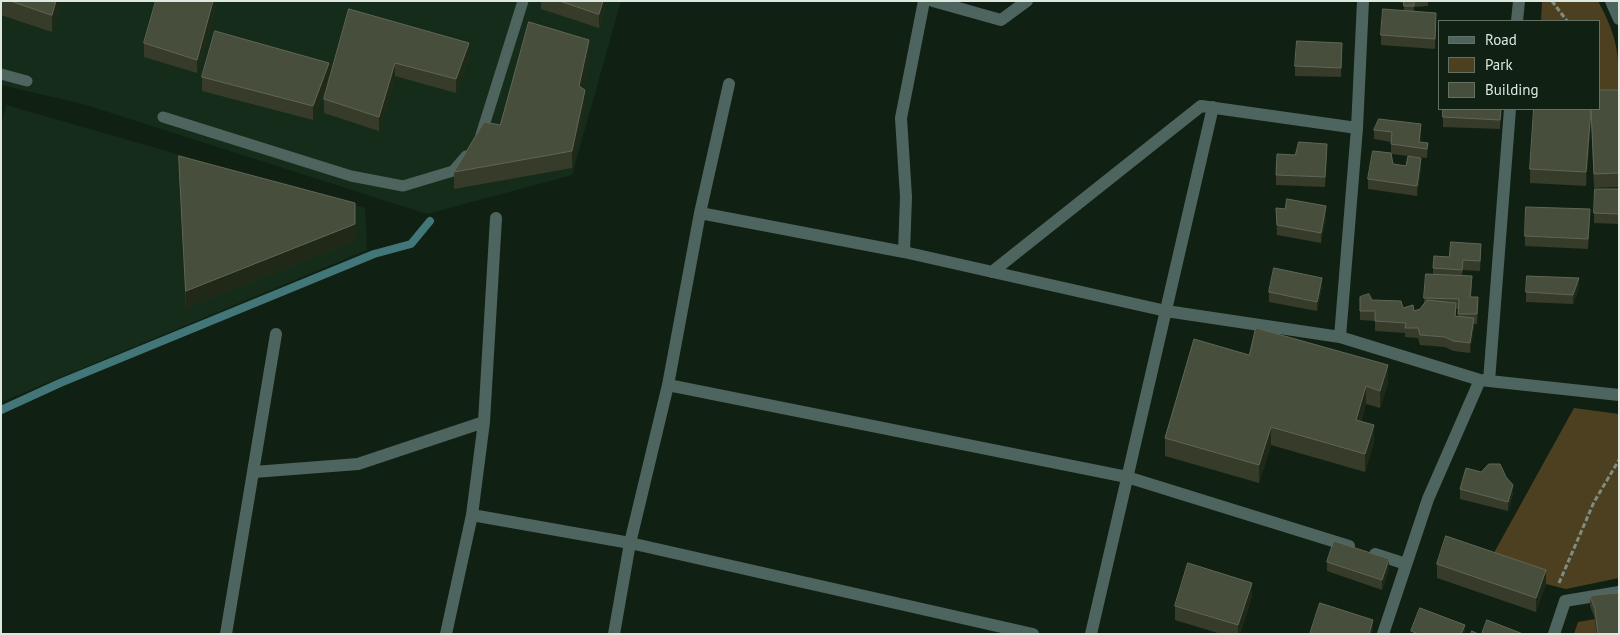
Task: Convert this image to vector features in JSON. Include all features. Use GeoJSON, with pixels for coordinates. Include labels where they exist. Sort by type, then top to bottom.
{"type":"FeatureCollection","features":[{"type":"Feature","properties":{"kind":"street"},"geometry":{"type":"LineString","coordinates":[[904,252],[906,197],[901,118],[924,1]]}},
{"type":"Feature","properties":{"kind":"street"},"geometry":{"type":"LineString","coordinates":[[933,1],[1001,20],[1027,1]]}},
{"type":"Feature","properties":{"kind":"street"},"geometry":{"type":"LineString","coordinates":[[1340,337],[1357,128],[1363,1]]}},
{"type":"Feature","properties":{"kind":"street"},"geometry":{"type":"LineString","coordinates":[[1517,20],[1519,1]]}},
{"type":"Feature","properties":{"kind":"street"},"geometry":{"type":"LineString","coordinates":[[1611,1],[1619,19]]}},
{"type":"Feature","properties":{"kind":"street"},"geometry":{"type":"LineString","coordinates":[[614,634],[630,543],[668,385],[700,213],[729,84]]}},
{"type":"Feature","properties":{"kind":"street"},"geometry":{"type":"LineString","coordinates":[[992,272],[1201,106],[1357,128]]}},
{"type":"Feature","properties":{"kind":"street"},"geometry":{"type":"LineString","coordinates":[[1093,633],[1127,477],[1213,107]]}},
{"type":"Feature","properties":{"kind":"street"},"geometry":{"type":"LineString","coordinates":[[1383,634],[1428,499],[1484,381],[1510,110]]}},
{"type":"Feature","properties":{"kind":"street"},"geometry":{"type":"LineString","coordinates":[[700,213],[904,252],[1166,311],[1340,337],[1484,381],[1619,395]]}},
{"type":"Feature","properties":{"kind":"street"},"geometry":{"type":"LineString","coordinates":[[446,634],[472,516],[484,422],[496,218]]}},
{"type":"Feature","properties":{"kind":"street"},"geometry":{"type":"LineString","coordinates":[[226,634],[276,334]]}},
{"type":"Feature","properties":{"kind":"street"},"geometry":{"type":"LineString","coordinates":[[668,385],[1127,477],[1406,564]]}},
{"type":"Feature","properties":{"kind":"street"},"geometry":{"type":"LineString","coordinates":[[254,472],[358,464],[484,422]]}},
{"type":"Feature","properties":{"kind":"street"},"geometry":{"type":"LineString","coordinates":[[472,516],[630,543],[1033,634]]}},
{"type":"Feature","properties":{"kind":"street"},"geometry":{"type":"LineString","coordinates":[[1554,634],[1565,600],[1619,592]]}},
{"type":"Feature","properties":{"kind":"lane"},"geometry":{"type":"LineString","coordinates":[[163,117],[351,176],[403,186],[453,171],[476,146],[524,1]]}},
{"type":"Feature","properties":{"kind":"lane"},"geometry":{"type":"LineString","coordinates":[[1,74],[27,81]]}},
{"type":"Feature","properties":{"kind":"path"},"geometry":{"type":"LineString","coordinates":[[1552,1],[1566,20]]}},
{"type":"Feature","properties":{"kind":"path"},"geometry":{"type":"LineString","coordinates":[[1565,600],[1559,582],[1594,502],[1619,460]]}},
{"type":"Feature","properties":{"kind":"shaded area"},"geometry":{"type":"Polygon","coordinates":[[[1,1],[621,1],[572,175],[427,214],[83,104],[1,85],[1,1]]]}},
{"type":"Feature","properties":{"kind":"shaded area"},"geometry":{"type":"Polygon","coordinates":[[[6,105],[365,208],[367,250],[1,402],[1,126],[6,105]]]}},
{"type":"Feature","properties":{"kind":"green space"},"geometry":{"type":"Polygon","coordinates":[[[1542,1],[1598,1],[1614,38],[1619,71],[1619,99],[1600,98],[1600,20],[1541,20],[1542,1]]]}},
{"type":"Feature","properties":{"kind":"green space"},"geometry":{"type":"Polygon","coordinates":[[[1574,408],[1619,414],[1619,578],[1566,589],[1485,569],[1574,408]]]}},
{"type":"Feature","properties":{"kind":"green space"},"geometry":{"type":"Polygon","coordinates":[[[1595,619],[1597,634],[1574,634],[1578,622],[1595,619]]]}},
{"type":"Feature","properties":{"kind":"building"},"geometry":{"type":"Polygon","coordinates":[[[11,1],[56,1],[52,15],[11,1]]]}},
{"type":"Feature","properties":{"kind":"building"},"geometry":{"type":"Polygon","coordinates":[[[156,1],[213,1],[197,60],[144,43],[156,1]]]}},
{"type":"Feature","properties":{"kind":"building"},"geometry":{"type":"Polygon","coordinates":[[[560,1],[603,1],[599,14],[560,1]]]}},
{"type":"Feature","properties":{"kind":"building"},"geometry":{"type":"Polygon","coordinates":[[[1404,1],[1414,1],[1414,6],[1404,6],[1404,1]]]}},
{"type":"Feature","properties":{"kind":"building"},"geometry":{"type":"Polygon","coordinates":[[[349,9],[469,43],[456,79],[395,63],[379,117],[324,99],[349,9]]]}},
{"type":"Feature","properties":{"kind":"building"},"geometry":{"type":"Polygon","coordinates":[[[1383,9],[1436,13],[1435,39],[1381,35],[1383,9]]]}},
{"type":"Feature","properties":{"kind":"building"},"geometry":{"type":"Polygon","coordinates":[[[529,22],[589,40],[579,86],[585,90],[572,151],[454,172],[484,122],[500,125],[529,22]]]}},
{"type":"Feature","properties":{"kind":"building"},"geometry":{"type":"Polygon","coordinates":[[[215,31],[329,63],[313,106],[202,77],[215,31]]]}},
{"type":"Feature","properties":{"kind":"building"},"geometry":{"type":"Polygon","coordinates":[[[1297,41],[1342,43],[1341,68],[1295,66],[1297,41]]]}},
{"type":"Feature","properties":{"kind":"building"},"geometry":{"type":"Polygon","coordinates":[[[1600,90],[1619,90],[1619,173],[1594,174],[1591,110],[1600,110],[1600,90]]]}},
{"type":"Feature","properties":{"kind":"building"},"geometry":{"type":"Polygon","coordinates":[[[1443,110],[1501,110],[1500,120],[1443,117],[1443,110]]]}},
{"type":"Feature","properties":{"kind":"building"},"geometry":{"type":"Polygon","coordinates":[[[1534,110],[1591,110],[1586,172],[1530,169],[1534,110]]]}},
{"type":"Feature","properties":{"kind":"building"},"geometry":{"type":"Polygon","coordinates":[[[1379,119],[1421,124],[1419,142],[1428,143],[1427,149],[1391,144],[1392,132],[1374,130],[1379,119]]]}},
{"type":"Feature","properties":{"kind":"building"},"geometry":{"type":"Polygon","coordinates":[[[1299,142],[1327,144],[1325,177],[1276,175],[1277,154],[1295,155],[1299,142]]]}},
{"type":"Feature","properties":{"kind":"building"},"geometry":{"type":"Polygon","coordinates":[[[1373,151],[1391,153],[1393,164],[1406,166],[1408,156],[1421,158],[1417,186],[1368,179],[1373,151]]]}},
{"type":"Feature","properties":{"kind":"building"},"geometry":{"type":"Polygon","coordinates":[[[179,156],[355,203],[355,224],[186,291],[179,156]]]}},
{"type":"Feature","properties":{"kind":"building"},"geometry":{"type":"Polygon","coordinates":[[[1595,189],[1619,189],[1619,214],[1594,213],[1595,189]]]}},
{"type":"Feature","properties":{"kind":"building"},"geometry":{"type":"Polygon","coordinates":[[[1287,199],[1326,206],[1321,233],[1277,225],[1276,208],[1285,209],[1287,199]]]}},
{"type":"Feature","properties":{"kind":"building"},"geometry":{"type":"Polygon","coordinates":[[[1526,207],[1590,209],[1588,239],[1525,236],[1526,207]]]}},
{"type":"Feature","properties":{"kind":"building"},"geometry":{"type":"Polygon","coordinates":[[[1451,242],[1481,244],[1480,261],[1463,260],[1462,270],[1433,268],[1434,256],[1449,257],[1451,242]]]}},
{"type":"Feature","properties":{"kind":"building"},"geometry":{"type":"Polygon","coordinates":[[[1274,268],[1322,278],[1317,302],[1269,292],[1274,268]]]}},
{"type":"Feature","properties":{"kind":"building"},"geometry":{"type":"Polygon","coordinates":[[[1426,274],[1472,276],[1470,297],[1478,297],[1477,314],[1458,314],[1459,299],[1424,298],[1426,274]]]}},
{"type":"Feature","properties":{"kind":"building"},"geometry":{"type":"Polygon","coordinates":[[[1527,276],[1579,278],[1573,295],[1526,292],[1527,276]]]}},
{"type":"Feature","properties":{"kind":"building"},"geometry":{"type":"Polygon","coordinates":[[[1369,294],[1372,300],[1401,301],[1403,308],[1413,305],[1414,311],[1420,309],[1427,300],[1456,303],[1455,316],[1474,318],[1470,343],[1453,341],[1445,337],[1420,335],[1418,328],[1405,328],[1406,323],[1375,321],[1375,311],[1360,311],[1360,297],[1369,294]]]}},
{"type":"Feature","properties":{"kind":"building"},"geometry":{"type":"Polygon","coordinates":[[[1256,328],[1388,365],[1380,391],[1366,386],[1356,420],[1374,425],[1365,454],[1271,427],[1259,465],[1165,438],[1194,339],[1249,355],[1256,328]]]}},
{"type":"Feature","properties":{"kind":"building"},"geometry":{"type":"Polygon","coordinates":[[[1489,464],[1500,464],[1506,477],[1513,485],[1508,502],[1460,489],[1466,468],[1481,472],[1489,464]]]}},
{"type":"Feature","properties":{"kind":"building"},"geometry":{"type":"Polygon","coordinates":[[[1446,536],[1546,570],[1536,598],[1437,564],[1446,536]]]}},
{"type":"Feature","properties":{"kind":"building"},"geometry":{"type":"Polygon","coordinates":[[[1334,541],[1389,559],[1382,580],[1327,562],[1334,541]]]}},
{"type":"Feature","properties":{"kind":"building"},"geometry":{"type":"Polygon","coordinates":[[[1188,563],[1252,583],[1238,625],[1175,606],[1188,563]]]}},
{"type":"Feature","properties":{"kind":"building"},"geometry":{"type":"Polygon","coordinates":[[[1619,593],[1619,634],[1598,634],[1595,609],[1590,596],[1619,593]]]}},
{"type":"Feature","properties":{"kind":"building"},"geometry":{"type":"Polygon","coordinates":[[[1320,603],[1373,620],[1369,634],[1310,634],[1320,603]]]}},
{"type":"Feature","properties":{"kind":"building"},"geometry":{"type":"Polygon","coordinates":[[[1420,608],[1465,625],[1461,634],[1418,634],[1411,631],[1420,608]]]}},
{"type":"Feature","properties":{"kind":"building"},"geometry":{"type":"Polygon","coordinates":[[[1487,620],[1523,634],[1482,634],[1487,620]]]}},
{"type":"Feature","properties":{"kind":"waterway"},"geometry":{"type":"LineString","coordinates":[[1,410],[60,383],[374,254],[411,244],[430,221]]}}]}
